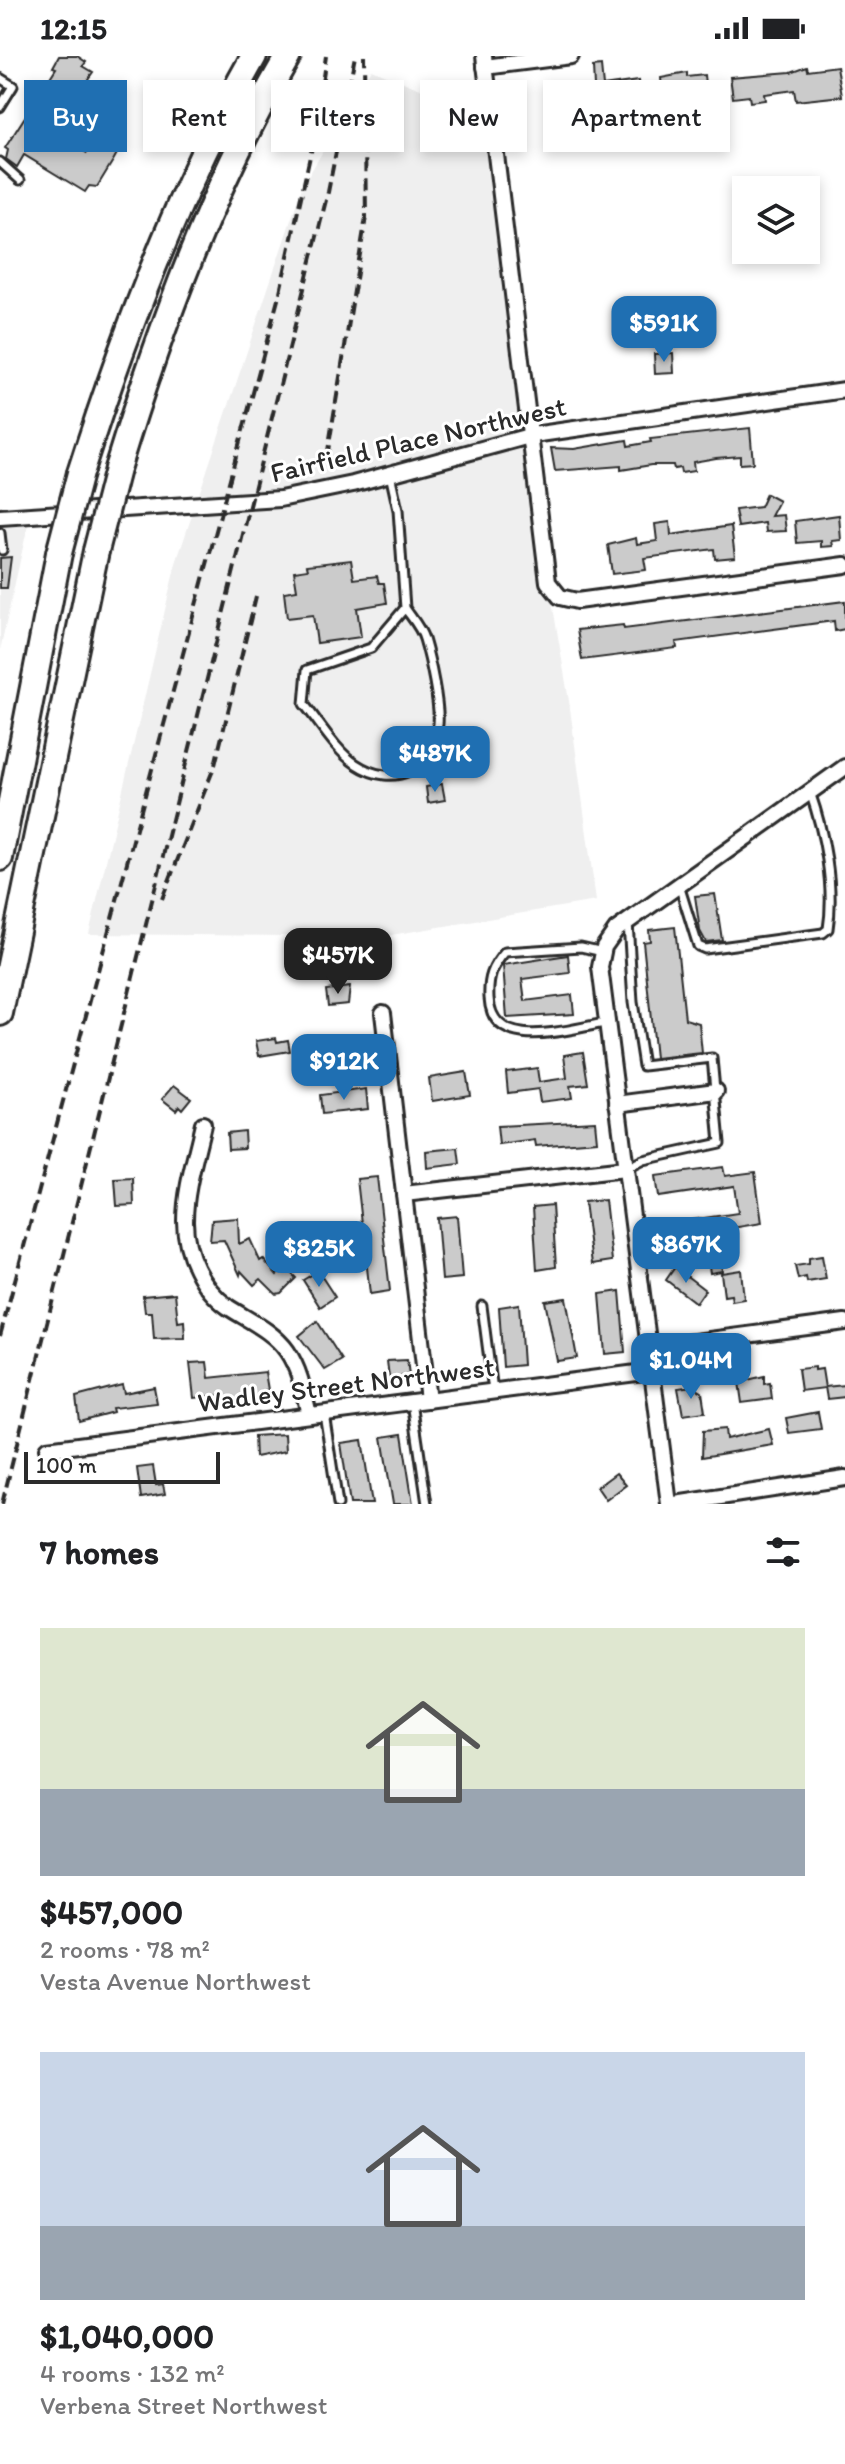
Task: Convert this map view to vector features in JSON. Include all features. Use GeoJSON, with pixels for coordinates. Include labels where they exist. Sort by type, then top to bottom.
{"type":"FeatureCollection","features":[{"type":"Feature","properties":{"kind":"highway"},"geometry":{"type":"LineString","coordinates":[[0,858],[59,553],[80,473],[111,376],[162,249],[200,163],[254,56]]}},
{"type":"Feature","properties":{"kind":"highway"},"geometry":{"type":"LineString","coordinates":[[0,1013],[96,551],[117,469],[153,355],[199,230],[288,56]]}},
{"type":"Feature","properties":{"kind":"street"},"geometry":{"type":"LineString","coordinates":[[571,56],[484,62],[533,435],[548,582],[560,597],[577,601],[845,565]]}},
{"type":"Feature","properties":{"kind":"street","name":"Fairfield Place Northwest"},"geometry":{"type":"LineString","coordinates":[[0,517],[280,499],[390,474],[533,435],[845,390]]}},
{"type":"Feature","properties":{"kind":"street"},"geometry":{"type":"LineString","coordinates":[[845,767],[616,930],[603,952],[600,967],[672,1504],[845,1478]]}},
{"type":"Feature","properties":{"kind":"street"},"geometry":{"type":"LineString","coordinates":[[383,1013],[428,1400]]}},
{"type":"Feature","properties":{"kind":"street"},"geometry":{"type":"LineString","coordinates":[[617,1104],[716,1091]]}},
{"type":"Feature","properties":{"kind":"street"},"geometry":{"type":"LineString","coordinates":[[203,1124],[187,1208],[190,1253],[204,1281],[224,1304],[269,1333],[286,1350],[316,1414]]}},
{"type":"Feature","properties":{"kind":"street"},"geometry":{"type":"LineString","coordinates":[[404,1194],[625,1169]]}},
{"type":"Feature","properties":{"kind":"street"},"geometry":{"type":"LineString","coordinates":[[649,1348],[845,1322]]}},
{"type":"Feature","properties":{"kind":"street","name":"Wadley Street Northwest"},"geometry":{"type":"LineString","coordinates":[[47,1449],[652,1371]]}},
{"type":"Feature","properties":{"kind":"lane"},"geometry":{"type":"LineString","coordinates":[[0,78],[13,86],[0,107]]}},
{"type":"Feature","properties":{"kind":"lane"},"geometry":{"type":"LineString","coordinates":[[0,162],[20,180]]}},
{"type":"Feature","properties":{"kind":"lane"},"geometry":{"type":"LineString","coordinates":[[390,474],[398,510],[405,608],[424,637],[438,721],[433,745],[421,765],[406,776],[387,777],[355,764],[304,704],[307,670],[371,648],[405,608]]}},
{"type":"Feature","properties":{"kind":"lane"},"geometry":{"type":"LineString","coordinates":[[0,533],[2,550]]}},
{"type":"Feature","properties":{"kind":"lane"},"geometry":{"type":"LineString","coordinates":[[679,885],[698,946],[705,949],[823,933],[828,929],[831,913],[820,819],[810,792]]}},
{"type":"Feature","properties":{"kind":"lane"},"geometry":{"type":"LineString","coordinates":[[625,1169],[643,1160],[720,1143],[712,1058],[643,1066],[633,1002],[628,921]]}},
{"type":"Feature","properties":{"kind":"lane"},"geometry":{"type":"LineString","coordinates":[[603,952],[581,947],[505,952],[489,974],[489,1001],[494,1020],[500,1027],[520,1034],[607,1023]]}},
{"type":"Feature","properties":{"kind":"lane"},"geometry":{"type":"LineString","coordinates":[[482,1306],[493,1391]]}},
{"type":"Feature","properties":{"kind":"lane"},"geometry":{"type":"LineString","coordinates":[[412,1402],[427,1504]]}},
{"type":"Feature","properties":{"kind":"lane"},"geometry":{"type":"LineString","coordinates":[[316,1414],[338,1504]]}},
{"type":"Feature","properties":{"kind":"shaded area"},"geometry":{"type":"Polygon","coordinates":[[[371,69],[398,80],[365,80],[371,69]]]}},
{"type":"Feature","properties":{"kind":"shaded area"},"geometry":{"type":"Polygon","coordinates":[[[404,82],[420,89],[420,152],[487,152],[523,431],[569,701],[596,901],[379,937],[89,934],[176,563],[302,187],[322,152],[404,152],[404,82]]]}},
{"type":"Feature","properties":{"kind":"shaded area"},"geometry":{"type":"Polygon","coordinates":[[[28,525],[0,650],[0,528],[28,525]]]}},
{"type":"Feature","properties":{"kind":"building"},"geometry":{"type":"Polygon","coordinates":[[[59,56],[77,56],[86,62],[83,66],[93,72],[89,80],[48,80],[56,68],[53,67],[59,56]]]}},
{"type":"Feature","properties":{"kind":"building"},"geometry":{"type":"Polygon","coordinates":[[[601,66],[602,80],[594,80],[593,67],[601,66]]]}},
{"type":"Feature","properties":{"kind":"building"},"geometry":{"type":"Polygon","coordinates":[[[807,66],[808,70],[837,66],[842,96],[796,101],[794,90],[764,94],[765,100],[750,102],[749,96],[733,98],[730,77],[791,72],[807,66]]]}},
{"type":"Feature","properties":{"kind":"building"},"geometry":{"type":"Polygon","coordinates":[[[687,73],[687,77],[704,75],[705,80],[661,80],[687,73]]]}},
{"type":"Feature","properties":{"kind":"building"},"geometry":{"type":"Polygon","coordinates":[[[24,118],[24,152],[118,152],[97,187],[89,186],[85,192],[24,155],[17,167],[6,159],[8,150],[5,148],[24,118]]]}},
{"type":"Feature","properties":{"kind":"building"},"geometry":{"type":"Polygon","coordinates":[[[673,353],[674,373],[655,374],[654,354],[673,353]]]}},
{"type":"Feature","properties":{"kind":"building"},"geometry":{"type":"Polygon","coordinates":[[[750,428],[753,463],[740,464],[740,456],[716,458],[693,462],[694,471],[681,473],[680,468],[674,469],[673,465],[555,471],[551,448],[574,449],[627,440],[628,446],[651,442],[650,439],[750,428]]]}},
{"type":"Feature","properties":{"kind":"building"},"geometry":{"type":"Polygon","coordinates":[[[766,494],[779,501],[771,516],[784,515],[786,531],[766,532],[765,523],[738,527],[735,510],[760,507],[766,494]]]}},
{"type":"Feature","properties":{"kind":"building"},"geometry":{"type":"Polygon","coordinates":[[[839,515],[841,540],[832,541],[833,546],[821,547],[821,541],[797,543],[795,521],[839,515]]]}},
{"type":"Feature","properties":{"kind":"building"},"geometry":{"type":"Polygon","coordinates":[[[670,522],[671,535],[731,526],[735,557],[715,559],[714,549],[644,558],[646,570],[612,574],[608,545],[636,538],[637,544],[657,541],[655,524],[670,522]]]}},
{"type":"Feature","properties":{"kind":"building"},"geometry":{"type":"Polygon","coordinates":[[[11,557],[7,588],[0,588],[0,558],[11,557]]]}},
{"type":"Feature","properties":{"kind":"building"},"geometry":{"type":"Polygon","coordinates":[[[351,560],[354,579],[377,576],[379,583],[384,583],[387,603],[357,608],[361,637],[317,643],[313,615],[287,618],[284,592],[297,590],[294,571],[308,569],[307,565],[351,560]]]}},
{"type":"Feature","properties":{"kind":"building"},"geometry":{"type":"Polygon","coordinates":[[[845,601],[845,629],[835,631],[834,621],[676,642],[677,648],[582,660],[577,630],[623,625],[624,629],[845,601]]]}},
{"type":"Feature","properties":{"kind":"building"},"geometry":{"type":"Polygon","coordinates":[[[442,784],[445,800],[428,803],[426,787],[442,784]]]}},
{"type":"Feature","properties":{"kind":"building"},"geometry":{"type":"Polygon","coordinates":[[[715,894],[722,940],[706,942],[700,931],[695,896],[715,894]]]}},
{"type":"Feature","properties":{"kind":"building"},"geometry":{"type":"Polygon","coordinates":[[[675,927],[685,1019],[699,1023],[702,1053],[655,1058],[643,942],[650,941],[649,930],[675,927]]]}},
{"type":"Feature","properties":{"kind":"building"},"geometry":{"type":"Polygon","coordinates":[[[568,955],[570,973],[522,979],[525,1001],[572,995],[574,1014],[507,1018],[503,965],[568,955]]]}},
{"type":"Feature","properties":{"kind":"building"},"geometry":{"type":"Polygon","coordinates":[[[350,987],[348,1004],[328,1006],[326,990],[350,987]]]}},
{"type":"Feature","properties":{"kind":"building"},"geometry":{"type":"Polygon","coordinates":[[[276,1038],[277,1042],[288,1040],[290,1051],[259,1056],[256,1041],[276,1038]]]}},
{"type":"Feature","properties":{"kind":"building"},"geometry":{"type":"Polygon","coordinates":[[[583,1052],[588,1084],[570,1086],[572,1098],[540,1102],[538,1089],[508,1093],[506,1072],[537,1068],[539,1082],[567,1078],[564,1055],[583,1052]]]}},
{"type":"Feature","properties":{"kind":"building"},"geometry":{"type":"Polygon","coordinates":[[[466,1072],[470,1095],[432,1101],[429,1078],[466,1072]]]}},
{"type":"Feature","properties":{"kind":"building"},"geometry":{"type":"Polygon","coordinates":[[[174,1085],[191,1098],[182,1109],[179,1106],[176,1110],[162,1099],[174,1085]]]}},
{"type":"Feature","properties":{"kind":"building"},"geometry":{"type":"Polygon","coordinates":[[[366,1089],[368,1109],[322,1114],[320,1095],[366,1089]]]}},
{"type":"Feature","properties":{"kind":"building"},"geometry":{"type":"Polygon","coordinates":[[[595,1121],[597,1141],[536,1146],[535,1140],[499,1145],[497,1126],[595,1121]]]}},
{"type":"Feature","properties":{"kind":"building"},"geometry":{"type":"Polygon","coordinates":[[[244,1131],[245,1148],[228,1149],[227,1133],[244,1131]]]}},
{"type":"Feature","properties":{"kind":"building"},"geometry":{"type":"Polygon","coordinates":[[[458,1148],[460,1164],[427,1168],[426,1151],[458,1148]]]}},
{"type":"Feature","properties":{"kind":"building"},"geometry":{"type":"Polygon","coordinates":[[[723,1167],[725,1176],[755,1172],[762,1223],[732,1228],[733,1234],[718,1237],[722,1271],[710,1273],[705,1239],[666,1245],[663,1224],[738,1213],[734,1186],[658,1197],[655,1176],[723,1167]]]}},
{"type":"Feature","properties":{"kind":"building"},"geometry":{"type":"Polygon","coordinates":[[[377,1177],[390,1291],[370,1294],[357,1179],[377,1177]]]}},
{"type":"Feature","properties":{"kind":"building"},"geometry":{"type":"Polygon","coordinates":[[[133,1178],[134,1205],[117,1206],[115,1179],[133,1178]]]}},
{"type":"Feature","properties":{"kind":"building"},"geometry":{"type":"Polygon","coordinates":[[[605,1200],[612,1261],[592,1264],[584,1202],[605,1200]]]}},
{"type":"Feature","properties":{"kind":"building"},"geometry":{"type":"Polygon","coordinates":[[[552,1205],[556,1267],[537,1270],[533,1207],[552,1205]]]}},
{"type":"Feature","properties":{"kind":"building"},"geometry":{"type":"Polygon","coordinates":[[[457,1216],[462,1278],[442,1280],[437,1218],[457,1216]]]}},
{"type":"Feature","properties":{"kind":"building"},"geometry":{"type":"Polygon","coordinates":[[[238,1218],[239,1244],[250,1239],[260,1261],[263,1259],[277,1275],[285,1267],[296,1278],[281,1293],[276,1294],[261,1279],[254,1285],[241,1271],[240,1275],[224,1240],[210,1241],[212,1220],[238,1218]]]}},
{"type":"Feature","properties":{"kind":"building"},"geometry":{"type":"Polygon","coordinates":[[[822,1256],[826,1279],[807,1282],[806,1277],[798,1279],[795,1266],[809,1264],[809,1258],[822,1256]]]}},
{"type":"Feature","properties":{"kind":"building"},"geometry":{"type":"Polygon","coordinates":[[[675,1267],[705,1290],[696,1303],[666,1280],[675,1267]]]}},
{"type":"Feature","properties":{"kind":"building"},"geometry":{"type":"Polygon","coordinates":[[[741,1270],[744,1299],[732,1301],[731,1295],[724,1296],[721,1273],[741,1270]]]}},
{"type":"Feature","properties":{"kind":"building"},"geometry":{"type":"Polygon","coordinates":[[[318,1271],[335,1297],[320,1307],[303,1280],[318,1271]]]}},
{"type":"Feature","properties":{"kind":"building"},"geometry":{"type":"Polygon","coordinates":[[[620,1291],[625,1352],[605,1354],[600,1294],[620,1291]]]}},
{"type":"Feature","properties":{"kind":"building"},"geometry":{"type":"Polygon","coordinates":[[[175,1293],[178,1322],[184,1321],[185,1338],[154,1339],[152,1312],[145,1312],[143,1296],[175,1293]]]}},
{"type":"Feature","properties":{"kind":"building"},"geometry":{"type":"Polygon","coordinates":[[[566,1298],[577,1358],[557,1361],[545,1301],[566,1298]]]}},
{"type":"Feature","properties":{"kind":"building"},"geometry":{"type":"Polygon","coordinates":[[[519,1304],[523,1365],[503,1367],[499,1307],[519,1304]]]}},
{"type":"Feature","properties":{"kind":"building"},"geometry":{"type":"Polygon","coordinates":[[[317,1321],[342,1360],[325,1370],[299,1336],[317,1321]]]}},
{"type":"Feature","properties":{"kind":"building"},"geometry":{"type":"Polygon","coordinates":[[[407,1360],[409,1375],[402,1376],[403,1384],[390,1385],[387,1361],[407,1360]]]}},
{"type":"Feature","properties":{"kind":"building"},"geometry":{"type":"Polygon","coordinates":[[[207,1362],[209,1378],[265,1372],[268,1390],[262,1391],[263,1396],[253,1398],[222,1400],[221,1395],[194,1398],[190,1363],[207,1362]]]}},
{"type":"Feature","properties":{"kind":"building"},"geometry":{"type":"Polygon","coordinates":[[[815,1367],[815,1370],[822,1369],[825,1388],[801,1391],[798,1369],[815,1367]]]}},
{"type":"Feature","properties":{"kind":"building"},"geometry":{"type":"Polygon","coordinates":[[[764,1376],[764,1384],[770,1383],[772,1399],[742,1403],[739,1382],[764,1376]]]}},
{"type":"Feature","properties":{"kind":"building"},"geometry":{"type":"Polygon","coordinates":[[[122,1385],[124,1393],[154,1387],[157,1403],[112,1408],[113,1412],[79,1421],[76,1397],[122,1385]]]}},
{"type":"Feature","properties":{"kind":"building"},"geometry":{"type":"Polygon","coordinates":[[[845,1385],[845,1397],[827,1399],[825,1387],[845,1385]]]}},
{"type":"Feature","properties":{"kind":"building"},"geometry":{"type":"Polygon","coordinates":[[[692,1386],[702,1392],[705,1412],[683,1415],[678,1388],[692,1386]]]}},
{"type":"Feature","properties":{"kind":"building"},"geometry":{"type":"Polygon","coordinates":[[[818,1412],[821,1429],[789,1433],[786,1418],[818,1412]]]}},
{"type":"Feature","properties":{"kind":"building"},"geometry":{"type":"Polygon","coordinates":[[[725,1429],[726,1439],[769,1429],[773,1445],[702,1457],[703,1431],[725,1429]]]}},
{"type":"Feature","properties":{"kind":"building"},"geometry":{"type":"Polygon","coordinates":[[[285,1434],[286,1451],[255,1457],[254,1436],[285,1434]]]}},
{"type":"Feature","properties":{"kind":"building"},"geometry":{"type":"Polygon","coordinates":[[[402,1434],[413,1504],[393,1504],[382,1437],[402,1434]]]}},
{"type":"Feature","properties":{"kind":"building"},"geometry":{"type":"Polygon","coordinates":[[[362,1440],[372,1504],[350,1504],[341,1443],[362,1440]]]}},
{"type":"Feature","properties":{"kind":"building"},"geometry":{"type":"Polygon","coordinates":[[[153,1466],[156,1485],[163,1484],[165,1494],[141,1498],[137,1468],[153,1466]]]}},
{"type":"Feature","properties":{"kind":"building"},"geometry":{"type":"Polygon","coordinates":[[[616,1473],[626,1485],[606,1500],[597,1487],[616,1473]]]}},
{"type":"Feature","properties":{"kind":"railway"},"geometry":{"type":"LineString","coordinates":[[0,1336],[280,292],[314,138],[326,56]]}},
{"type":"Feature","properties":{"kind":"railway"},"geometry":{"type":"LineString","coordinates":[[2,1504],[328,192],[355,56]]}},
{"type":"Feature","properties":{"kind":"railway"},"geometry":{"type":"LineString","coordinates":[[327,457],[366,217],[364,56]]}},
{"type":"Feature","properties":{"kind":"railway"},"geometry":{"type":"LineString","coordinates":[[162,899],[215,765],[257,592]]}}]}
